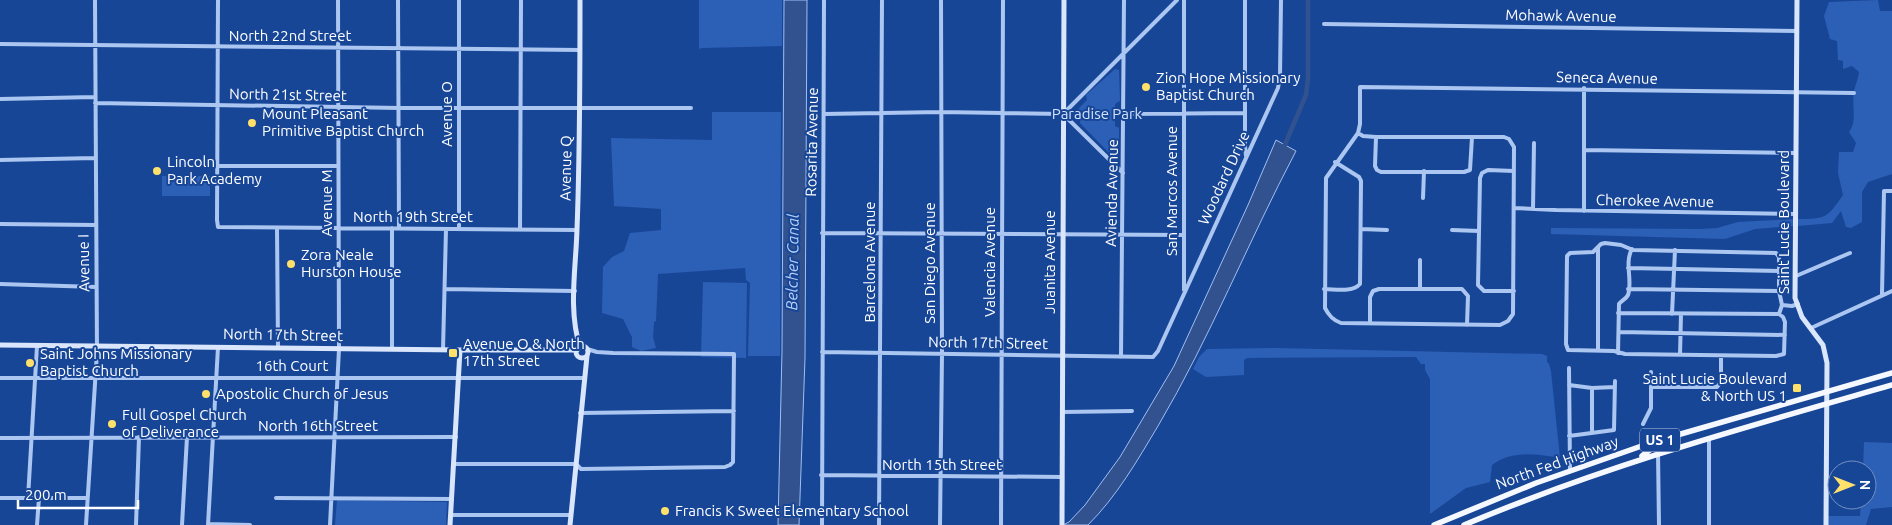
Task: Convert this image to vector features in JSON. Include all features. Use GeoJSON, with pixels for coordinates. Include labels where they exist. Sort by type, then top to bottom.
{"type":"FeatureCollection","features":[{"type":"Feature","properties":{"kind":"main road","name":"North Fed Highway"},"geometry":{"type":"LineString","coordinates":[[1434,525],[1570,471],[1653,442],[1892,373]]}},
{"type":"Feature","properties":{"kind":"main road","name":"North Fed Highway"},"geometry":{"type":"LineString","coordinates":[[1464,525],[1546,492],[1636,460],[1892,385]]}},
{"type":"Feature","properties":{"kind":"main road"},"geometry":{"type":"LineString","coordinates":[[1658,453],[1662,444],[1676,435]]}},
{"type":"Feature","properties":{"kind":"main road"},"geometry":{"type":"LineString","coordinates":[[1636,460],[1647,453],[1653,442]]}},
{"type":"Feature","properties":{"kind":"street","name":"Avenue I"},"geometry":{"type":"LineString","coordinates":[[86,525],[96,346],[95,0]]}},
{"type":"Feature","properties":{"kind":"street"},"geometry":{"type":"LineString","coordinates":[[218,0],[217,166],[338,166]]}},
{"type":"Feature","properties":{"kind":"street","name":"Avenue M"},"geometry":{"type":"LineString","coordinates":[[330,525],[339,349],[338,0]]}},
{"type":"Feature","properties":{"kind":"street"},"geometry":{"type":"LineString","coordinates":[[398,0],[400,47],[399,228]]}},
{"type":"Feature","properties":{"kind":"street","name":"Avenue O"},"geometry":{"type":"LineString","coordinates":[[459,0],[459,229]]}},
{"type":"Feature","properties":{"kind":"street"},"geometry":{"type":"LineString","coordinates":[[520,229],[521,0]]}},
{"type":"Feature","properties":{"kind":"street","name":"Avenue Q"},"geometry":{"type":"LineString","coordinates":[[580,0],[574,329],[583,352]]}},
{"type":"Feature","properties":{"kind":"street","name":"Rosarita Avenue"},"geometry":{"type":"LineString","coordinates":[[822,525],[824,0]]}},
{"type":"Feature","properties":{"kind":"street","name":"Barcelona Avenue"},"geometry":{"type":"LineString","coordinates":[[879,525],[882,0]]}},
{"type":"Feature","properties":{"kind":"street","name":"San Diego Avenue"},"geometry":{"type":"LineString","coordinates":[[940,525],[942,354],[941,0]]}},
{"type":"Feature","properties":{"kind":"street","name":"Valencia Avenue"},"geometry":{"type":"LineString","coordinates":[[1001,525],[1003,0]]}},
{"type":"Feature","properties":{"kind":"street","name":"Juanita Avenue"},"geometry":{"type":"LineString","coordinates":[[1062,522],[1064,0]]}},
{"type":"Feature","properties":{"kind":"street","name":"Avienda Avenue"},"geometry":{"type":"LineString","coordinates":[[1121,357],[1124,0]]}},
{"type":"Feature","properties":{"kind":"street"},"geometry":{"type":"LineString","coordinates":[[1063,114],[1177,0]]}},
{"type":"Feature","properties":{"kind":"street","name":"San Marcos Avenue"},"geometry":{"type":"LineString","coordinates":[[1184,0],[1184,293]]}},
{"type":"Feature","properties":{"kind":"street"},"geometry":{"type":"LineString","coordinates":[[1245,0],[1244,113],[1246,156]]}},
{"type":"Feature","properties":{"kind":"street","name":"Woodard Drive"},"geometry":{"type":"LineString","coordinates":[[1153,357],[1158,351],[1278,88],[1280,76],[1281,0]]}},
{"type":"Feature","properties":{"kind":"street","name":"Saint Lucie Boulevard"},"geometry":{"type":"LineString","coordinates":[[1797,0],[1796,298],[1802,317],[1823,345],[1827,362],[1826,525]]}},
{"type":"Feature","properties":{"kind":"street","name":"Mohawk Avenue"},"geometry":{"type":"LineString","coordinates":[[1324,24],[1797,31]]}},
{"type":"Feature","properties":{"kind":"street","name":"North 22nd Street"},"geometry":{"type":"LineString","coordinates":[[0,44],[580,50]]}},
{"type":"Feature","properties":{"kind":"street","name":"Seneca Avenue"},"geometry":{"type":"LineString","coordinates":[[1358,134],[1360,124],[1360,87],[1584,88],[1854,93]]}},
{"type":"Feature","properties":{"kind":"street"},"geometry":{"type":"LineString","coordinates":[[1584,88],[1584,211]]}},
{"type":"Feature","properties":{"kind":"street"},"geometry":{"type":"LineString","coordinates":[[0,99],[95,97]]}},
{"type":"Feature","properties":{"kind":"street","name":"North 21st Street"},"geometry":{"type":"LineString","coordinates":[[95,103],[399,108],[691,108]]}},
{"type":"Feature","properties":{"kind":"street"},"geometry":{"type":"LineString","coordinates":[[824,114],[941,112],[1063,114],[1123,173]]}},
{"type":"Feature","properties":{"kind":"street"},"geometry":{"type":"LineString","coordinates":[[1124,114],[1244,113]]}},
{"type":"Feature","properties":{"kind":"street"},"geometry":{"type":"LineString","coordinates":[[1358,134],[1376,137],[1504,137],[1512,142],[1514,147],[1514,291],[1513,314],[1508,321],[1500,325],[1467,325],[1341,323],[1333,320],[1325,308],[1324,289],[1326,178],[1335,162],[1358,134]]}},
{"type":"Feature","properties":{"kind":"street"},"geometry":{"type":"LineString","coordinates":[[1376,137],[1375,166],[1381,172],[1464,172],[1470,170],[1472,137]]}},
{"type":"Feature","properties":{"kind":"street"},"geometry":{"type":"LineString","coordinates":[[1533,208],[1534,143]]}},
{"type":"Feature","properties":{"kind":"street"},"geometry":{"type":"LineString","coordinates":[[1584,150],[1796,153]]}},
{"type":"Feature","properties":{"kind":"street"},"geometry":{"type":"LineString","coordinates":[[0,160],[95,158]]}},
{"type":"Feature","properties":{"kind":"street"},"geometry":{"type":"LineString","coordinates":[[1324,289],[1352,290],[1360,284],[1361,181],[1359,177],[1335,162]]}},
{"type":"Feature","properties":{"kind":"street","name":"North 19th Street"},"geometry":{"type":"LineString","coordinates":[[217,166],[218,227],[577,230]]}},
{"type":"Feature","properties":{"kind":"street"},"geometry":{"type":"LineString","coordinates":[[1514,171],[1488,170],[1482,173],[1480,178],[1478,286],[1484,291],[1514,291]]}},
{"type":"Feature","properties":{"kind":"street"},"geometry":{"type":"LineString","coordinates":[[1423,198],[1424,172]]}},
{"type":"Feature","properties":{"kind":"street"},"geometry":{"type":"LineString","coordinates":[[1882,294],[1884,191],[1892,191]]}},
{"type":"Feature","properties":{"kind":"street","name":"Cherokee Avenue"},"geometry":{"type":"LineString","coordinates":[[1514,208],[1584,211],[1796,214]]}},
{"type":"Feature","properties":{"kind":"street"},"geometry":{"type":"LineString","coordinates":[[0,224],[95,225]]}},
{"type":"Feature","properties":{"kind":"street"},"geometry":{"type":"LineString","coordinates":[[277,228],[278,347]]}},
{"type":"Feature","properties":{"kind":"street"},"geometry":{"type":"LineString","coordinates":[[392,228],[392,349]]}},
{"type":"Feature","properties":{"kind":"street"},"geometry":{"type":"LineString","coordinates":[[443,350],[446,229]]}},
{"type":"Feature","properties":{"kind":"street"},"geometry":{"type":"LineString","coordinates":[[1360,229],[1387,230]]}},
{"type":"Feature","properties":{"kind":"street"},"geometry":{"type":"LineString","coordinates":[[1452,230],[1479,230]]}},
{"type":"Feature","properties":{"kind":"street"},"geometry":{"type":"LineString","coordinates":[[822,233],[1184,235]]}},
{"type":"Feature","properties":{"kind":"street"},"geometry":{"type":"LineString","coordinates":[[1618,313],[1779,314],[1785,320],[1785,352],[1782,355],[1721,356],[1625,354],[1570,350],[1567,348],[1567,258],[1570,253],[1590,252],[1603,243],[1618,244],[1632,249],[1774,252],[1779,257],[1778,291],[1782,305],[1779,314]]}},
{"type":"Feature","properties":{"kind":"street"},"geometry":{"type":"LineString","coordinates":[[1598,247],[1598,351]]}},
{"type":"Feature","properties":{"kind":"street"},"geometry":{"type":"LineString","coordinates":[[1618,353],[1619,304],[1627,296],[1628,258],[1632,249]]}},
{"type":"Feature","properties":{"kind":"street"},"geometry":{"type":"LineString","coordinates":[[1672,314],[1675,250]]}},
{"type":"Feature","properties":{"kind":"street"},"geometry":{"type":"LineString","coordinates":[[1796,276],[1850,253]]}},
{"type":"Feature","properties":{"kind":"street"},"geometry":{"type":"LineString","coordinates":[[1420,260],[1420,289]]}},
{"type":"Feature","properties":{"kind":"street"},"geometry":{"type":"LineString","coordinates":[[1628,268],[1780,272]]}},
{"type":"Feature","properties":{"kind":"street"},"geometry":{"type":"LineString","coordinates":[[0,284],[96,287]]}},
{"type":"Feature","properties":{"kind":"street"},"geometry":{"type":"LineString","coordinates":[[445,289],[574,291]]}},
{"type":"Feature","properties":{"kind":"street"},"geometry":{"type":"LineString","coordinates":[[1370,323],[1370,297],[1373,291],[1379,289],[1462,289],[1468,296],[1467,325]]}},
{"type":"Feature","properties":{"kind":"street"},"geometry":{"type":"LineString","coordinates":[[1628,289],[1778,291]]}},
{"type":"Feature","properties":{"kind":"street"},"geometry":{"type":"LineString","coordinates":[[1811,328],[1892,291]]}},
{"type":"Feature","properties":{"kind":"street"},"geometry":{"type":"LineString","coordinates":[[1782,305],[1792,306],[1798,304]]}},
{"type":"Feature","properties":{"kind":"street"},"geometry":{"type":"LineString","coordinates":[[1680,355],[1681,314]]}},
{"type":"Feature","properties":{"kind":"street"},"geometry":{"type":"LineString","coordinates":[[1619,332],[1784,334]]}},
{"type":"Feature","properties":{"kind":"street"},"geometry":{"type":"LineString","coordinates":[[566,350],[572,346],[576,336]]}},
{"type":"Feature","properties":{"kind":"street","name":"North 17th Street"},"geometry":{"type":"LineString","coordinates":[[0,345],[566,350],[583,352]]}},
{"type":"Feature","properties":{"kind":"street"},"geometry":{"type":"LineString","coordinates":[[28,498],[38,346]]}},
{"type":"Feature","properties":{"kind":"street"},"geometry":{"type":"LineString","coordinates":[[218,347],[208,525],[250,525]]}},
{"type":"Feature","properties":{"kind":"street"},"geometry":{"type":"LineString","coordinates":[[450,525],[460,350]]}},
{"type":"Feature","properties":{"kind":"street"},"geometry":{"type":"LineString","coordinates":[[454,464],[576,464],[581,469],[730,466],[733,462],[734,354],[583,352],[584,378],[580,413],[576,464],[570,525]]}},
{"type":"Feature","properties":{"kind":"street","name":"North 17th Street"},"geometry":{"type":"LineString","coordinates":[[822,352],[1153,357]]}},
{"type":"Feature","properties":{"kind":"street"},"geometry":{"type":"LineString","coordinates":[[1651,387],[1717,387],[1721,382],[1721,356]]}},
{"type":"Feature","properties":{"kind":"street"},"geometry":{"type":"LineString","coordinates":[[1569,368],[1570,471]]}},
{"type":"Feature","properties":{"kind":"street"},"geometry":{"type":"LineString","coordinates":[[1643,424],[1651,408],[1651,372]]}},
{"type":"Feature","properties":{"kind":"street","name":"16th Court"},"geometry":{"type":"LineString","coordinates":[[0,378],[584,378]]}},
{"type":"Feature","properties":{"kind":"street"},"geometry":{"type":"LineString","coordinates":[[1569,436],[1614,430],[1615,381]]}},
{"type":"Feature","properties":{"kind":"street"},"geometry":{"type":"LineString","coordinates":[[1569,385],[1592,388],[1615,387]]}},
{"type":"Feature","properties":{"kind":"street"},"geometry":{"type":"LineString","coordinates":[[1592,388],[1592,433]]}},
{"type":"Feature","properties":{"kind":"street"},"geometry":{"type":"LineString","coordinates":[[1651,402],[1655,408]]}},
{"type":"Feature","properties":{"kind":"street"},"geometry":{"type":"LineString","coordinates":[[580,413],[734,411]]}},
{"type":"Feature","properties":{"kind":"street"},"geometry":{"type":"LineString","coordinates":[[1063,412],[1132,411]]}},
{"type":"Feature","properties":{"kind":"street"},"geometry":{"type":"LineString","coordinates":[[136,525],[139,437]]}},
{"type":"Feature","properties":{"kind":"street"},"geometry":{"type":"LineString","coordinates":[[182,525],[187,437]]}},
{"type":"Feature","properties":{"kind":"street","name":"North 16th Street"},"geometry":{"type":"LineString","coordinates":[[0,438],[456,437]]}},
{"type":"Feature","properties":{"kind":"street"},"geometry":{"type":"LineString","coordinates":[[1709,438],[1709,525]]}},
{"type":"Feature","properties":{"kind":"street"},"geometry":{"type":"LineString","coordinates":[[1658,453],[1659,525]]}},
{"type":"Feature","properties":{"kind":"street","name":"North 15th Street"},"geometry":{"type":"LineString","coordinates":[[821,475],[1062,477]]}},
{"type":"Feature","properties":{"kind":"street"},"geometry":{"type":"LineString","coordinates":[[0,498],[87,498]]}},
{"type":"Feature","properties":{"kind":"street"},"geometry":{"type":"LineString","coordinates":[[37,525],[39,498]]}},
{"type":"Feature","properties":{"kind":"street"},"geometry":{"type":"LineString","coordinates":[[276,498],[452,498]]}},
{"type":"Feature","properties":{"kind":"street"},"geometry":{"type":"LineString","coordinates":[[451,515],[571,515]]}},
{"type":"Feature","properties":{"kind":"green space"},"geometry":{"type":"Polygon","coordinates":[[[699,0],[782,0],[782,46],[699,49],[699,0]]]}},
{"type":"Feature","properties":{"kind":"green space"},"geometry":{"type":"Polygon","coordinates":[[[1878,0],[1880,11],[1892,11],[1892,174],[1868,182],[1862,192],[1862,222],[1851,228],[1846,227],[1841,211],[1832,223],[1798,226],[1798,219],[1825,216],[1843,195],[1838,173],[1839,152],[1853,152],[1856,143],[1849,132],[1854,118],[1853,97],[1859,72],[1852,66],[1843,69],[1843,61],[1838,60],[1837,41],[1830,39],[1824,16],[1829,2],[1878,0]]]}},
{"type":"Feature","properties":{"kind":"green space","name":"Paradise Park"},"geometry":{"type":"Polygon","coordinates":[[[1115,69],[1119,70],[1120,101],[1115,104],[1115,126],[1119,128],[1119,154],[1113,157],[1080,123],[1078,109],[1087,100],[1086,95],[1115,69]]]}},
{"type":"Feature","properties":{"kind":"green space"},"geometry":{"type":"Polygon","coordinates":[[[712,112],[781,112],[780,356],[748,356],[750,283],[746,280],[745,268],[658,274],[656,321],[654,322],[653,337],[656,348],[641,351],[632,347],[632,337],[623,319],[602,313],[603,267],[612,257],[624,251],[630,233],[661,230],[661,209],[614,206],[611,138],[712,140],[712,112]]]}},
{"type":"Feature","properties":{"kind":"green space"},"geometry":{"type":"Polygon","coordinates":[[[162,176],[210,176],[210,196],[162,196],[162,176]]]}},
{"type":"Feature","properties":{"kind":"green space"},"geometry":{"type":"Polygon","coordinates":[[[1794,219],[1794,226],[1755,229],[1725,239],[1551,234],[1551,228],[1700,229],[1717,228],[1738,222],[1794,219]]]}},
{"type":"Feature","properties":{"kind":"green space"},"geometry":{"type":"Polygon","coordinates":[[[703,282],[747,283],[746,358],[701,357],[703,282]]]}},
{"type":"Feature","properties":{"kind":"green space"},"geometry":{"type":"Polygon","coordinates":[[[1277,348],[1542,354],[1547,356],[1547,362],[1551,371],[1560,458],[1525,454],[1500,460],[1492,465],[1490,482],[1466,488],[1430,514],[1430,379],[1425,370],[1425,364],[1421,364],[1416,357],[1247,358],[1244,360],[1244,375],[1206,377],[1193,369],[1199,357],[1207,349],[1277,348]]]}},
{"type":"Feature","properties":{"kind":"green space"},"geometry":{"type":"Polygon","coordinates":[[[1864,442],[1892,443],[1892,507],[1877,508],[1877,460],[1863,460],[1864,442]]]}},
{"type":"Feature","properties":{"kind":"green space"},"geometry":{"type":"Polygon","coordinates":[[[337,500],[447,502],[446,525],[335,525],[337,500]]]}},
{"type":"Feature","properties":{"kind":"green space"},"geometry":{"type":"Polygon","coordinates":[[[1860,510],[1871,510],[1866,525],[1828,525],[1828,516],[1860,516],[1860,510]]]}},
{"type":"Feature","properties":{"kind":"water","name":"Belcher Canal"},"geometry":{"type":"Polygon","coordinates":[[[784,0],[807,0],[805,358],[799,525],[778,525],[782,351],[784,0]]]}},
{"type":"Feature","properties":{"kind":"water"},"geometry":{"type":"Polygon","coordinates":[[[1276,140],[1296,151],[1177,393],[1134,465],[1098,514],[1088,525],[1063,525],[1069,522],[1085,505],[1120,457],[1174,366],[1276,140]]]}},
{"type":"Feature","properties":{"kind":"waterway"},"geometry":{"type":"LineString","coordinates":[[1283,149],[1306,95],[1308,78],[1308,0]]}},
{"type":"Feature","properties":{"kind":"place","name":"Zion Hope Missionary Baptist Church"},"geometry":{"type":"Point","coordinates":[1146,87]}},
{"type":"Feature","properties":{"kind":"place","name":"Mount Pleasant Primitive Baptist Church"},"geometry":{"type":"Point","coordinates":[252,123]}},
{"type":"Feature","properties":{"kind":"place","name":"Lincoln Park Academy"},"geometry":{"type":"Point","coordinates":[157,171]}},
{"type":"Feature","properties":{"kind":"place","name":"Zora Neale Hurston House"},"geometry":{"type":"Point","coordinates":[291,264]}},
{"type":"Feature","properties":{"kind":"place","name":"Avenue O & North 17th Street"},"geometry":{"type":"Point","coordinates":[453,353]}},
{"type":"Feature","properties":{"kind":"place","name":"Saint Johns Missionary Baptist Church"},"geometry":{"type":"Point","coordinates":[30,363]}},
{"type":"Feature","properties":{"kind":"place","name":"Saint Lucie Boulevard & North US 1"},"geometry":{"type":"Point","coordinates":[1797,388]}},
{"type":"Feature","properties":{"kind":"place","name":"Apostolic Church of Jesus"},"geometry":{"type":"Point","coordinates":[206,394]}},
{"type":"Feature","properties":{"kind":"place","name":"Full Gospel Church of Deliverance"},"geometry":{"type":"Point","coordinates":[112,424]}},
{"type":"Feature","properties":{"kind":"place","name":"Francis K Sweet Elementary School"},"geometry":{"type":"Point","coordinates":[665,511]}}]}
